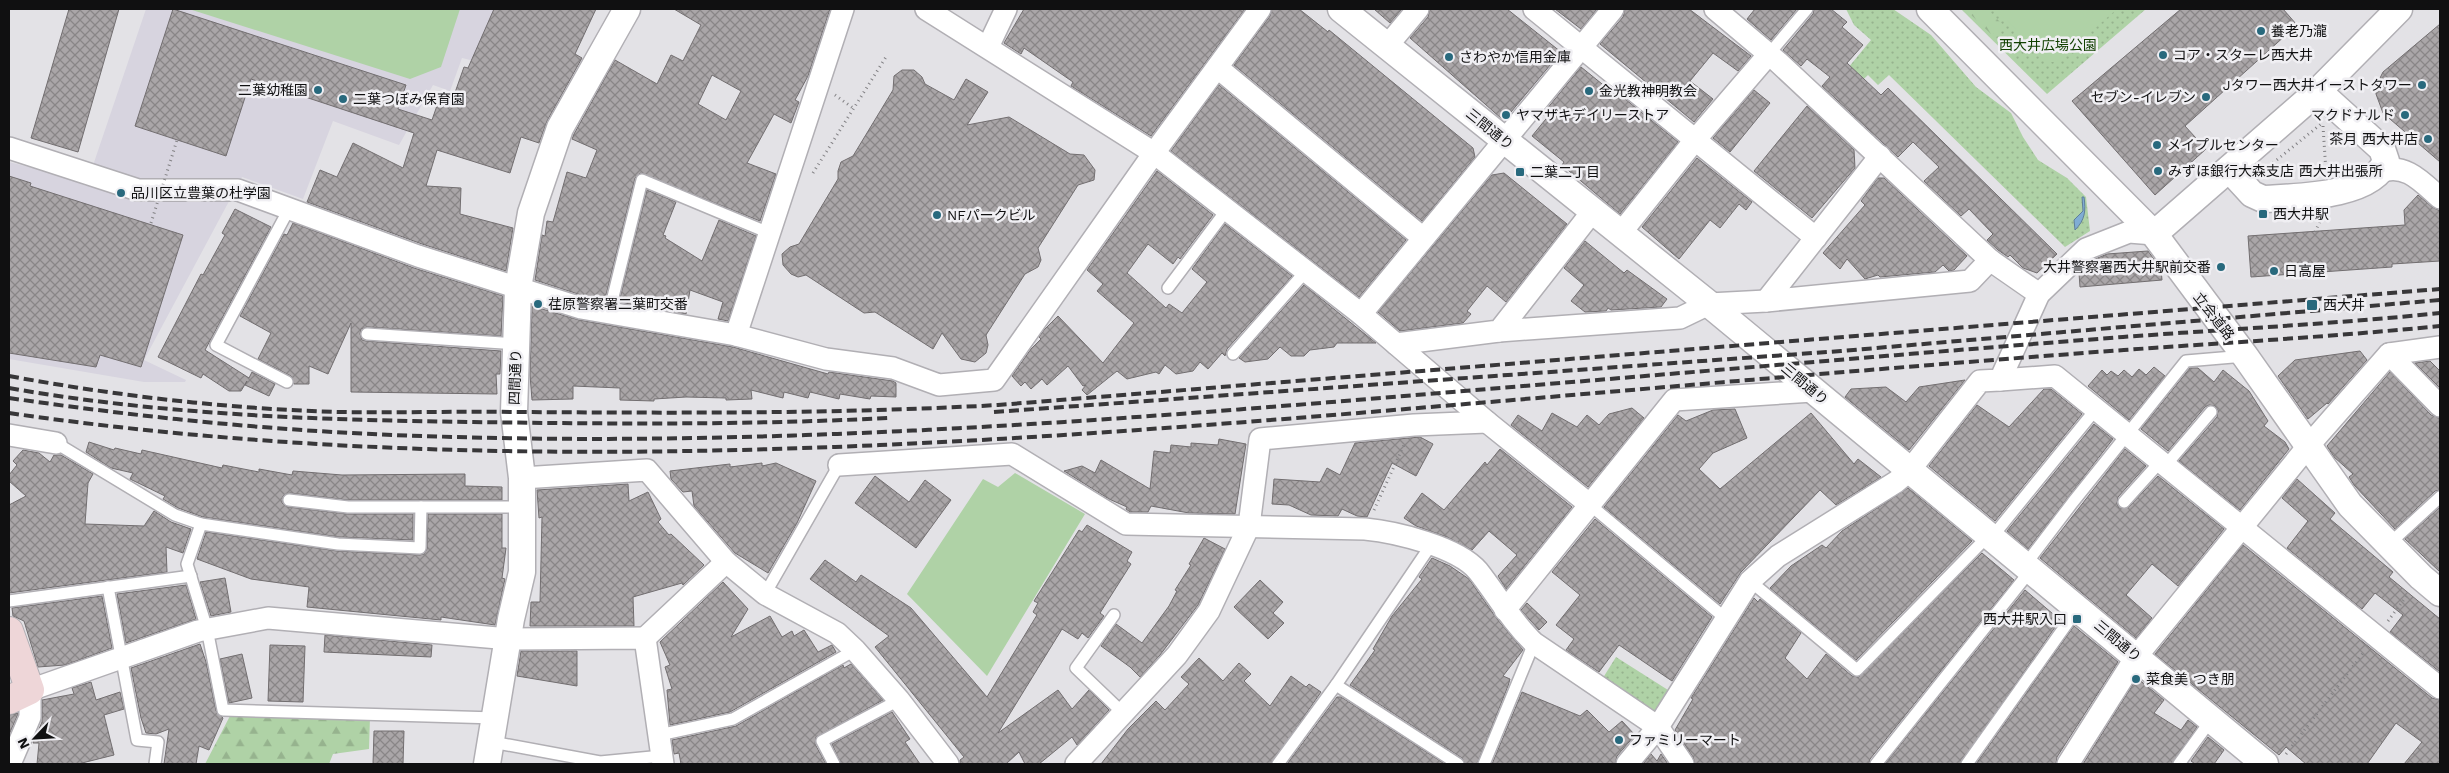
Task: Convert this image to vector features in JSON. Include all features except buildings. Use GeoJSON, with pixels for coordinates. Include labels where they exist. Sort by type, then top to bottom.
{"type":"FeatureCollection","features":[{"type":"Feature","properties":{"kind":"main road"},"geometry":{"type":"LineString","coordinates":[[9,631],[19,695]]}},
{"type":"Feature","properties":{"kind":"street","name":"四間通り"},"geometry":{"type":"LineString","coordinates":[[491,741],[510,639],[511,619],[522,572],[524,507],[514,423],[518,288],[531,213],[560,128],[627,9]]}},
{"type":"Feature","properties":{"kind":"street"},"geometry":{"type":"LineString","coordinates":[[736,335],[843,9]]}},
{"type":"Feature","properties":{"kind":"street"},"geometry":{"type":"LineString","coordinates":[[926,9],[1154,153],[1228,208],[1361,314],[1487,422],[1589,504]]}},
{"type":"Feature","properties":{"kind":"street"},"geometry":{"type":"LineString","coordinates":[[9,148],[138,190],[238,190],[418,256],[581,308],[736,335],[826,359],[892,368],[939,385],[994,380],[1154,153],[1260,9]]}},
{"type":"Feature","properties":{"kind":"street","name":"三間通り"},"geometry":{"type":"LineString","coordinates":[[1342,9],[1592,212],[1709,304],[2211,720],[2274,760]]}},
{"type":"Feature","properties":{"kind":"street"},"geometry":{"type":"LineString","coordinates":[[1387,46],[1418,9]]}},
{"type":"Feature","properties":{"kind":"street"},"geometry":{"type":"LineString","coordinates":[[1534,9],[1816,238]]}},
{"type":"Feature","properties":{"kind":"street"},"geometry":{"type":"LineString","coordinates":[[1361,314],[1613,9]]}},
{"type":"Feature","properties":{"kind":"street"},"geometry":{"type":"LineString","coordinates":[[1715,9],[1769,54],[1990,260],[2039,294]]}},
{"type":"Feature","properties":{"kind":"street"},"geometry":{"type":"LineString","coordinates":[[1930,9],[2154,234]]}},
{"type":"Feature","properties":{"kind":"street"},"geometry":{"type":"LineString","coordinates":[[2000,380],[2039,294],[2086,249],[2129,232],[2154,234],[2318,91],[2399,9]]}},
{"type":"Feature","properties":{"kind":"street"},"geometry":{"type":"LineString","coordinates":[[988,47],[1000,13]]}},
{"type":"Feature","properties":{"kind":"street"},"geometry":{"type":"LineString","coordinates":[[1620,234],[1695,140],[1769,54]]}},
{"type":"Feature","properties":{"kind":"street"},"geometry":{"type":"LineString","coordinates":[[1218,68],[1423,238]]}},
{"type":"Feature","properties":{"kind":"street"},"geometry":{"type":"LineString","coordinates":[[2318,91],[2382,149],[2386,161],[2380,172]]}},
{"type":"Feature","properties":{"kind":"street"},"geometry":{"type":"LineString","coordinates":[[1760,297],[1779,273],[1816,238],[1880,156]]}},
{"type":"Feature","properties":{"kind":"street"},"geometry":{"type":"LineString","coordinates":[[2229,169],[2252,194],[2263,199],[2339,191],[2368,180],[2380,172],[2395,168],[2404,169],[2440,198]]}},
{"type":"Feature","properties":{"kind":"street"},"geometry":{"type":"LineString","coordinates":[[1499,330],[1592,212]]}},
{"type":"Feature","properties":{"kind":"street","name":"立会道路"},"geometry":{"type":"LineString","coordinates":[[2154,234],[2171,257],[2178,261],[2191,278],[2190,284],[2245,356],[2350,505],[2421,578],[2440,593]]}},
{"type":"Feature","properties":{"kind":"street"},"geometry":{"type":"LineString","coordinates":[[1396,344],[1499,330],[1680,318],[1709,304],[1760,297],[1970,281],[1990,260]]}},
{"type":"Feature","properties":{"kind":"street"},"geometry":{"type":"LineString","coordinates":[[2068,764],[2136,657],[2308,445],[2389,354],[2440,347]]}},
{"type":"Feature","properties":{"kind":"street"},"geometry":{"type":"LineString","coordinates":[[2389,354],[2440,406]]}},
{"type":"Feature","properties":{"kind":"street"},"geometry":{"type":"LineString","coordinates":[[1626,764],[1658,726],[1750,581],[1778,556],[1896,482],[1909,471],[1980,381],[2055,376],[2240,528],[2440,688]]}},
{"type":"Feature","properties":{"kind":"street"},"geometry":{"type":"LineString","coordinates":[[1505,610],[1674,400],[1813,391]]}},
{"type":"Feature","properties":{"kind":"street"},"geometry":{"type":"LineString","coordinates":[[1076,764],[1123,713],[1139,690],[1177,655],[1209,611],[1250,526],[1260,438],[1414,425],[1487,422]]}},
{"type":"Feature","properties":{"kind":"street"},"geometry":{"type":"LineString","coordinates":[[9,435],[56,443]]}},
{"type":"Feature","properties":{"kind":"street"},"geometry":{"type":"LineString","coordinates":[[839,465],[1012,454],[1126,524],[1169,529],[1250,526],[1365,529],[1391,532],[1431,545],[1464,559],[1476,570],[1519,628],[1534,643],[1658,726],[1683,764]]}},
{"type":"Feature","properties":{"kind":"street"},"geometry":{"type":"LineString","coordinates":[[522,478],[647,470],[726,562],[765,594],[837,633],[899,700],[948,764]]}},
{"type":"Feature","properties":{"kind":"street"},"geometry":{"type":"LineString","coordinates":[[10,764],[30,717],[19,695],[207,629],[268,618],[510,639],[645,638],[726,562]]}},
{"type":"Feature","properties":{"kind":"street"},"geometry":{"type":"LineString","coordinates":[[645,638],[662,760]]}},
{"type":"Feature","properties":{"kind":"lane"},"geometry":{"type":"LineString","coordinates":[[1769,54],[1807,9]]}},
{"type":"Feature","properties":{"kind":"lane"},"geometry":{"type":"LineString","coordinates":[[609,313],[642,180],[769,233]]}},
{"type":"Feature","properties":{"kind":"lane"},"geometry":{"type":"LineString","coordinates":[[1168,288],[1228,208]]}},
{"type":"Feature","properties":{"kind":"lane"},"geometry":{"type":"LineString","coordinates":[[287,382],[216,345],[289,209]]}},
{"type":"Feature","properties":{"kind":"lane"},"geometry":{"type":"LineString","coordinates":[[1233,354],[1306,271]]}},
{"type":"Feature","properties":{"kind":"lane"},"geometry":{"type":"LineString","coordinates":[[368,334],[516,344]]}},
{"type":"Feature","properties":{"kind":"lane"},"geometry":{"type":"LineString","coordinates":[[1876,764],[2127,435],[2186,361],[2245,356]]}},
{"type":"Feature","properties":{"kind":"lane"},"geometry":{"type":"LineString","coordinates":[[1750,581],[1856,670],[1991,536],[2096,409]]}},
{"type":"Feature","properties":{"kind":"lane"},"geometry":{"type":"LineString","coordinates":[[2124,502],[2211,412]]}},
{"type":"Feature","properties":{"kind":"lane"},"geometry":{"type":"LineString","coordinates":[[56,443],[175,514],[202,524],[338,544],[420,548],[421,507]]}},
{"type":"Feature","properties":{"kind":"lane"},"geometry":{"type":"LineString","coordinates":[[765,594],[839,465]]}},
{"type":"Feature","properties":{"kind":"lane"},"geometry":{"type":"LineString","coordinates":[[2389,544],[2440,496]]}},
{"type":"Feature","properties":{"kind":"lane"},"geometry":{"type":"LineString","coordinates":[[289,500],[348,507],[524,507]]}},
{"type":"Feature","properties":{"kind":"lane"},"geometry":{"type":"LineString","coordinates":[[1589,504],[1726,618]]}},
{"type":"Feature","properties":{"kind":"lane"},"geometry":{"type":"LineString","coordinates":[[202,524],[188,564],[207,629],[223,710],[491,741],[600,762],[662,760]]}},
{"type":"Feature","properties":{"kind":"lane"},"geometry":{"type":"LineString","coordinates":[[1278,764],[1336,685],[1431,545]]}},
{"type":"Feature","properties":{"kind":"lane"},"geometry":{"type":"LineString","coordinates":[[9,601],[191,576]]}},
{"type":"Feature","properties":{"kind":"lane"},"geometry":{"type":"LineString","coordinates":[[108,587],[120,659],[137,740],[158,742],[155,764]]}},
{"type":"Feature","properties":{"kind":"lane"},"geometry":{"type":"LineString","coordinates":[[1967,764],[2078,608]]}},
{"type":"Feature","properties":{"kind":"lane"},"geometry":{"type":"LineString","coordinates":[[1114,615],[1076,668],[1123,713]]}},
{"type":"Feature","properties":{"kind":"lane"},"geometry":{"type":"LineString","coordinates":[[1484,764],[1534,643]]}},
{"type":"Feature","properties":{"kind":"lane"},"geometry":{"type":"LineString","coordinates":[[659,735],[733,719],[854,650]]}},
{"type":"Feature","properties":{"kind":"lane"},"geometry":{"type":"LineString","coordinates":[[1336,685],[1458,764]]}},
{"type":"Feature","properties":{"kind":"lane"},"geometry":{"type":"LineString","coordinates":[[834,764],[822,741],[899,700]]}},
{"type":"Feature","properties":{"kind":"lane"},"geometry":{"type":"LineString","coordinates":[[2179,764],[2211,720]]}},
{"type":"Feature","properties":{"kind":"path"},"geometry":{"type":"LineString","coordinates":[[2269,167],[2323,123],[2326,177]]}},
{"type":"Feature","properties":{"kind":"path"},"geometry":{"type":"LineString","coordinates":[[151,223],[178,137]]}},
{"type":"Feature","properties":{"kind":"path"},"geometry":{"type":"LineString","coordinates":[[1365,529],[1414,425]]}},
{"type":"Feature","properties":{"kind":"path"},"geometry":{"type":"LineString","coordinates":[[2274,760],[2376,637],[2409,593]]}},
{"type":"Feature","properties":{"kind":"shaded area","name":"品川区立豊葉の杜学園"},"geometry":{"type":"Polygon","coordinates":[[[146,9],[518,9],[491,65],[462,58],[450,91],[433,85],[399,145],[333,121],[303,199],[242,177],[144,360],[186,380],[185,382],[144,382],[9,359],[9,162],[57,174],[86,186],[146,9]]]}},
{"type":"Feature","properties":{"kind":"green space"},"geometry":{"type":"Polygon","coordinates":[[[189,9],[460,9],[441,67],[410,79],[189,9]]]}},
{"type":"Feature","properties":{"kind":"green space"},"geometry":{"type":"Polygon","coordinates":[[[1846,9],[1893,9],[1931,35],[1976,87],[2011,113],[2023,137],[2038,160],[2067,178],[2086,197],[2090,231],[2065,247],[1889,75],[1878,85],[1868,75],[1846,96],[1834,85],[1871,40],[1854,25],[1846,9]]]}},
{"type":"Feature","properties":{"kind":"green space","name":"西大井広場公園"},"geometry":{"type":"Polygon","coordinates":[[[1961,9],[2146,9],[2047,94],[1961,9]]]}},
{"type":"Feature","properties":{"kind":"green space"},"geometry":{"type":"Polygon","coordinates":[[[1965,9],[1987,9],[2003,25],[1992,35],[1965,9]]]}},
{"type":"Feature","properties":{"kind":"green space"},"geometry":{"type":"Polygon","coordinates":[[[1996,9],[2117,9],[2056,62],[2048,62],[1996,9]]]}},
{"type":"Feature","properties":{"kind":"green space"},"geometry":{"type":"Polygon","coordinates":[[[1015,473],[1085,514],[987,676],[907,594],[983,479],[998,487],[1015,473]]]}},
{"type":"Feature","properties":{"kind":"green space"},"geometry":{"type":"Polygon","coordinates":[[[1616,657],[1668,690],[1653,714],[1601,681],[1616,657]]]}},
{"type":"Feature","properties":{"kind":"green space"},"geometry":{"type":"Polygon","coordinates":[[[231,714],[370,717],[369,749],[333,754],[329,764],[205,764],[231,714]]]}},
{"type":"Feature","properties":{"kind":"water"},"geometry":{"type":"Polygon","coordinates":[[[2082,197],[2084,197],[2085,211],[2081,223],[2075,230],[2074,220],[2083,211],[2082,197]]]}},
{"type":"Feature","properties":{"kind":"railway"},"geometry":{"type":"LineString","coordinates":[[9,376],[91,390],[215,405],[340,412],[636,413],[937,408],[998,405],[2440,289]]}},
{"type":"Feature","properties":{"kind":"railway"},"geometry":{"type":"LineString","coordinates":[[994,412],[1841,351],[2440,300]]}},
{"type":"Feature","properties":{"kind":"railway"},"geometry":{"type":"LineString","coordinates":[[9,398],[112,412],[216,423],[371,434],[562,439],[702,438],[841,434],[981,427],[1259,408],[2440,313]]}},
{"type":"Feature","properties":{"kind":"railway"},"geometry":{"type":"LineString","coordinates":[[9,413],[201,435],[393,448],[586,452],[779,449],[1165,428],[1970,362],[2440,326]]}},
{"type":"Feature","properties":{"kind":"railway"},"geometry":{"type":"LineString","coordinates":[[9,388],[67,397],[182,410],[357,420],[681,423],[889,418]]}},
{"type":"Feature","properties":{"kind":"place","name":"養老乃瀧"},"geometry":{"type":"Point","coordinates":[2261,31]}},
{"type":"Feature","properties":{"kind":"place","name":"コア・スターレ西大井"},"geometry":{"type":"Point","coordinates":[2163,55]}},
{"type":"Feature","properties":{"kind":"place","name":"さわやか信用金庫"},"geometry":{"type":"Point","coordinates":[1449,57]}},
{"type":"Feature","properties":{"kind":"place","name":"Jタワー西大井イーストタワー"},"geometry":{"type":"Point","coordinates":[2422,85]}},
{"type":"Feature","properties":{"kind":"place","name":"二葉幼稚園"},"geometry":{"type":"Point","coordinates":[318,90]}},
{"type":"Feature","properties":{"kind":"place","name":"金光教神明教会"},"geometry":{"type":"Point","coordinates":[1589,91]}},
{"type":"Feature","properties":{"kind":"place","name":"セブン-イレブン"},"geometry":{"type":"Point","coordinates":[2206,97]}},
{"type":"Feature","properties":{"kind":"place","name":"二葉つぼみ保育園"},"geometry":{"type":"Point","coordinates":[343,99]}},
{"type":"Feature","properties":{"kind":"place","name":"ヤマザキデイリーストア"},"geometry":{"type":"Point","coordinates":[1506,115]}},
{"type":"Feature","properties":{"kind":"place","name":"マクドナルド"},"geometry":{"type":"Point","coordinates":[2405,115]}},
{"type":"Feature","properties":{"kind":"place","name":"茶月 西大井店"},"geometry":{"type":"Point","coordinates":[2428,139]}},
{"type":"Feature","properties":{"kind":"place","name":"メイプルセンター"},"geometry":{"type":"Point","coordinates":[2157,145]}},
{"type":"Feature","properties":{"kind":"place","name":"みずほ銀行大森支店 西大井出張所"},"geometry":{"type":"Point","coordinates":[2158,171]}},
{"type":"Feature","properties":{"kind":"place","name":"二葉二丁目"},"geometry":{"type":"Point","coordinates":[1520,172]}},
{"type":"Feature","properties":{"kind":"place","name":"品川区立豊葉の杜学園"},"geometry":{"type":"Point","coordinates":[121,193]}},
{"type":"Feature","properties":{"kind":"place","name":"西大井駅"},"geometry":{"type":"Point","coordinates":[2263,214]}},
{"type":"Feature","properties":{"kind":"place","name":"NFパークビル"},"geometry":{"type":"Point","coordinates":[937,215]}},
{"type":"Feature","properties":{"kind":"place","name":"大井警察署西大井駅前交番"},"geometry":{"type":"Point","coordinates":[2221,267]}},
{"type":"Feature","properties":{"kind":"place","name":"日高屋"},"geometry":{"type":"Point","coordinates":[2274,271]}},
{"type":"Feature","properties":{"kind":"place","name":"荏原警察署二葉町交番"},"geometry":{"type":"Point","coordinates":[538,304]}},
{"type":"Feature","properties":{"kind":"place","name":"西大井"},"geometry":{"type":"Point","coordinates":[2312,305]}},
{"type":"Feature","properties":{"kind":"place","name":"西大井駅入口"},"geometry":{"type":"Point","coordinates":[2077,619]}},
{"type":"Feature","properties":{"kind":"place","name":"菜食美 つき朋"},"geometry":{"type":"Point","coordinates":[2136,679]}},
{"type":"Feature","properties":{"kind":"place","name":"ファミリーマート"},"geometry":{"type":"Point","coordinates":[1619,740]}}]}
